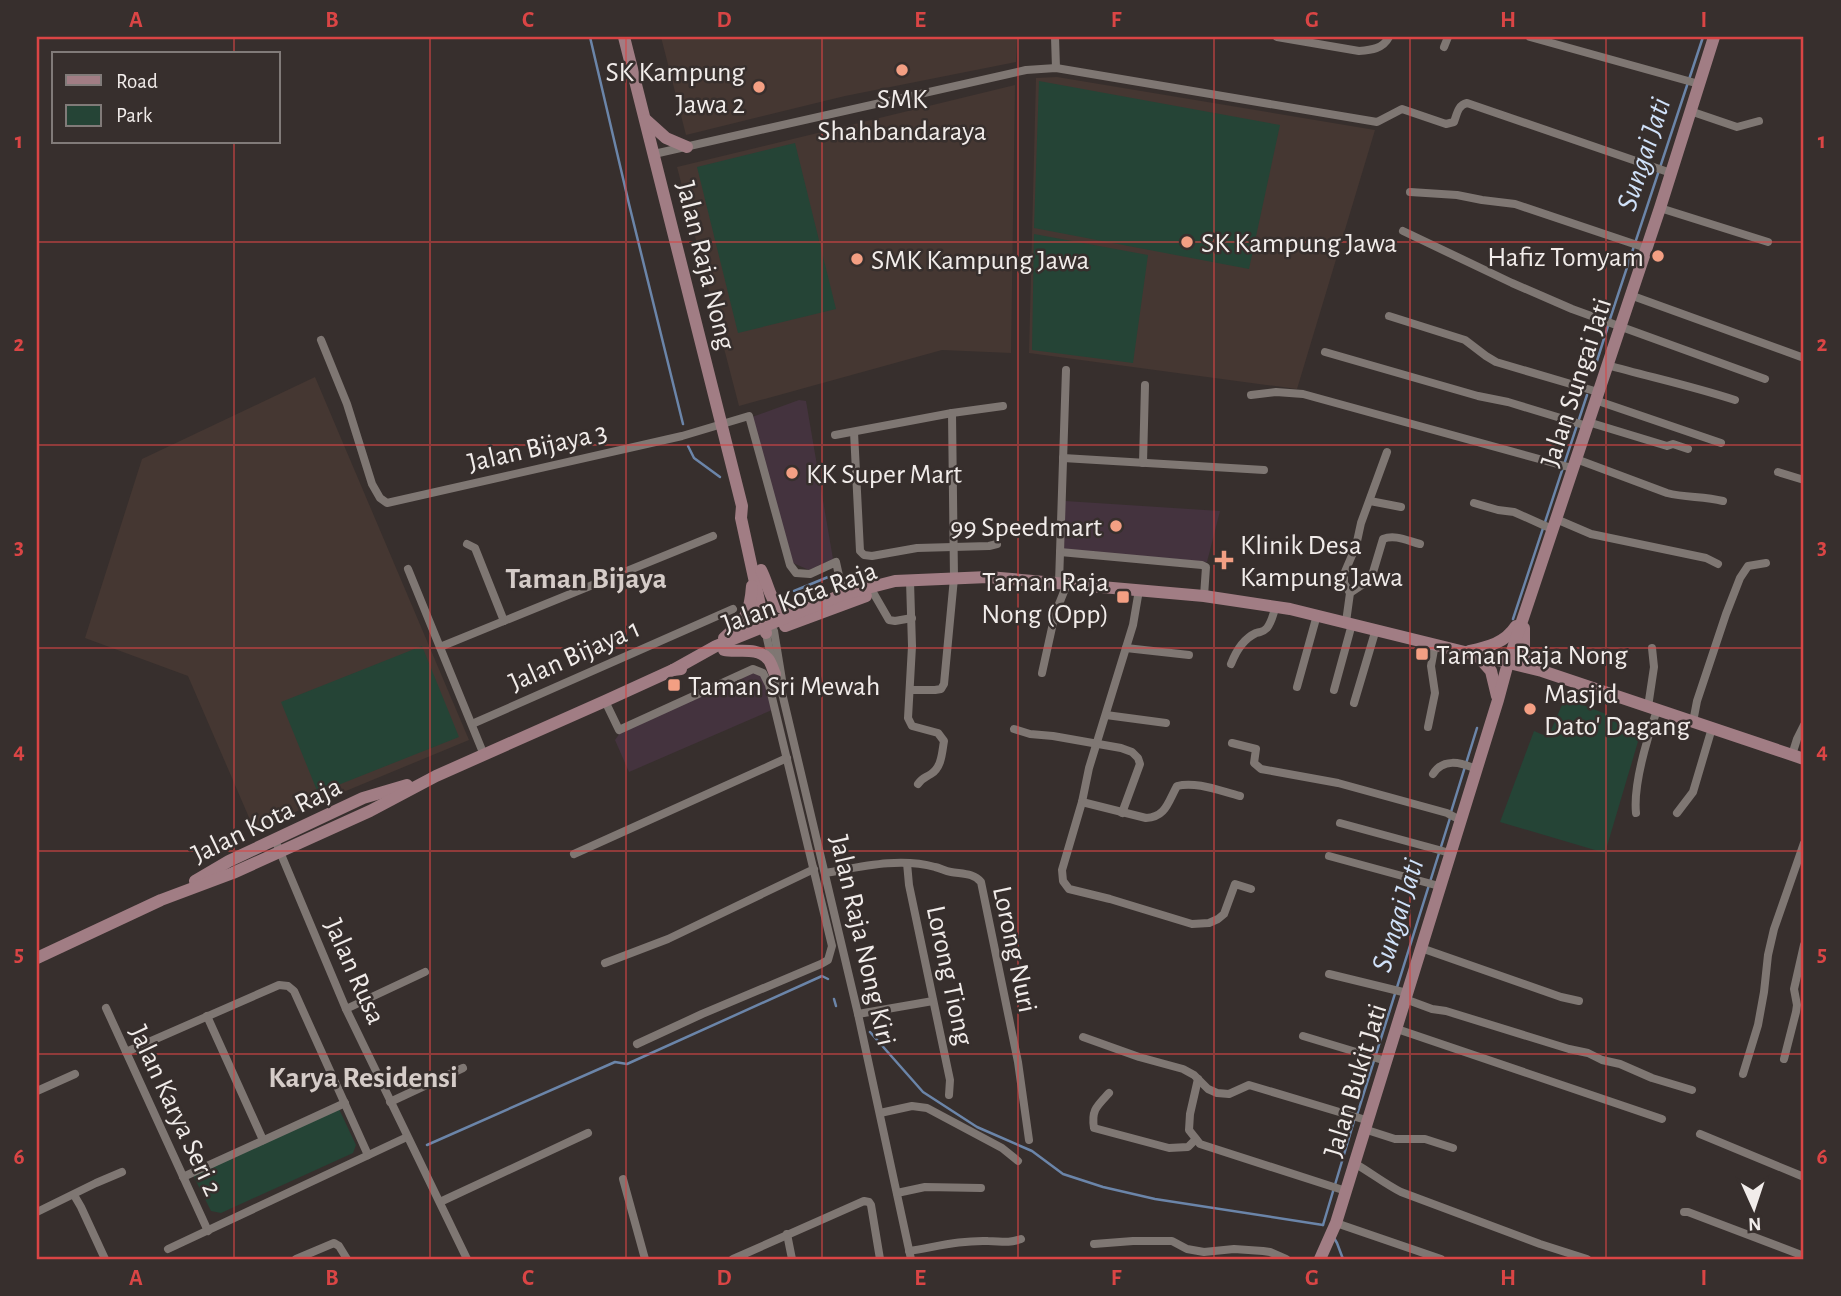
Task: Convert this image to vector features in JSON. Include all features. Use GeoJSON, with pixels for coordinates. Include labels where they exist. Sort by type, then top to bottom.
{"type":"FeatureCollection","features":[{"type":"Feature","properties":{"kind":"main road","name":"Jalan Raja Nong"},"geometry":{"type":"LineString","coordinates":[[624,37],[742,506],[750,517],[757,571],[770,628]]}},
{"type":"Feature","properties":{"kind":"main road","name":"Jalan Sungai Jati"},"geometry":{"type":"LineString","coordinates":[[1508,663],[1548,524],[1582,424],[1597,396],[1607,365],[1613,324],[1630,295],[1640,246],[1660,208],[1664,170],[1690,111],[1692,82],[1714,37]]}},
{"type":"Feature","properties":{"kind":"main road"},"geometry":{"type":"LineString","coordinates":[[644,117],[666,138],[687,147]]}},
{"type":"Feature","properties":{"kind":"main road"},"geometry":{"type":"LineString","coordinates":[[757,571],[766,580],[778,607],[785,611],[845,599],[895,581],[907,582]]}},
{"type":"Feature","properties":{"kind":"main road"},"geometry":{"type":"LineString","coordinates":[[757,571],[749,611],[720,648],[730,652],[743,650],[758,653],[768,659],[775,674]]}},
{"type":"Feature","properties":{"kind":"main road","name":"Jalan Kota Raja"},"geometry":{"type":"LineString","coordinates":[[37,958],[161,901],[233,873],[278,846],[370,811],[436,776],[673,670],[684,668],[720,648],[845,599],[874,594],[907,582],[988,577],[1204,596],[1276,606],[1542,671],[1798,757]]}},
{"type":"Feature","properties":{"kind":"main road"},"geometry":{"type":"LineString","coordinates":[[770,628],[809,608]]}},
{"type":"Feature","properties":{"kind":"main road"},"geometry":{"type":"LineString","coordinates":[[1498,700],[1491,671],[1471,653],[1494,645],[1511,635],[1524,613]]}},
{"type":"Feature","properties":{"kind":"main road"},"geometry":{"type":"LineString","coordinates":[[1524,613],[1524,653],[1526,658],[1542,671]]}},
{"type":"Feature","properties":{"kind":"main road","name":"Jalan Bukit Jati"},"geometry":{"type":"LineString","coordinates":[[1320,1259],[1335,1225],[1342,1190],[1354,1163],[1365,1125],[1378,1059],[1397,1029],[1400,993],[1421,948],[1433,884],[1468,766],[1498,700],[1508,663]]}},
{"type":"Feature","properties":{"kind":"street"},"geometry":{"type":"LineString","coordinates":[[1055,37],[1056,68]]}},
{"type":"Feature","properties":{"kind":"street"},"geometry":{"type":"LineString","coordinates":[[1277,37],[1359,51],[1381,46],[1390,37]]}},
{"type":"Feature","properties":{"kind":"street"},"geometry":{"type":"LineString","coordinates":[[1444,47],[1448,37]]}},
{"type":"Feature","properties":{"kind":"street"},"geometry":{"type":"LineString","coordinates":[[1531,37],[1692,82]]}},
{"type":"Feature","properties":{"kind":"street"},"geometry":{"type":"LineString","coordinates":[[654,154],[1026,70],[1056,68],[1377,122],[1402,109],[1450,124],[1454,122],[1462,104],[1467,103],[1664,170]]}},
{"type":"Feature","properties":{"kind":"street"},"geometry":{"type":"LineString","coordinates":[[1690,111],[1737,127],[1759,121]]}},
{"type":"Feature","properties":{"kind":"street"},"geometry":{"type":"LineString","coordinates":[[1410,192],[1457,195],[1515,204],[1640,246]]}},
{"type":"Feature","properties":{"kind":"street"},"geometry":{"type":"LineString","coordinates":[[1660,208],[1768,242]]}},
{"type":"Feature","properties":{"kind":"street"},"geometry":{"type":"LineString","coordinates":[[1403,231],[1572,309],[1765,379]]}},
{"type":"Feature","properties":{"kind":"street"},"geometry":{"type":"LineString","coordinates":[[1630,295],[1804,358]]}},
{"type":"Feature","properties":{"kind":"street"},"geometry":{"type":"LineString","coordinates":[[1389,316],[1465,340],[1496,362],[1597,396],[1721,443]]}},
{"type":"Feature","properties":{"kind":"street","name":"Jalan Bijaya 3"},"geometry":{"type":"LineString","coordinates":[[321,340],[347,404],[372,484],[384,502],[393,503],[682,436],[749,416],[790,565],[796,573],[810,574],[836,562],[845,599]]}},
{"type":"Feature","properties":{"kind":"street"},"geometry":{"type":"LineString","coordinates":[[1325,352],[1582,424],[1688,449]]}},
{"type":"Feature","properties":{"kind":"street"},"geometry":{"type":"LineString","coordinates":[[1607,365],[1693,386],[1735,400]]}},
{"type":"Feature","properties":{"kind":"street"},"geometry":{"type":"LineString","coordinates":[[1042,673],[1063,583],[1060,552],[1066,370]]}},
{"type":"Feature","properties":{"kind":"street"},"geometry":{"type":"LineString","coordinates":[[1143,463],[1145,385]]}},
{"type":"Feature","properties":{"kind":"street"},"geometry":{"type":"LineString","coordinates":[[1251,395],[1276,392],[1303,394],[1682,497],[1706,497],[1723,501]]}},
{"type":"Feature","properties":{"kind":"street"},"geometry":{"type":"LineString","coordinates":[[835,435],[1003,405]]}},
{"type":"Feature","properties":{"kind":"street"},"geometry":{"type":"LineString","coordinates":[[910,690],[941,689],[944,684],[954,578],[952,413]]}},
{"type":"Feature","properties":{"kind":"street"},"geometry":{"type":"LineString","coordinates":[[854,432],[860,551],[864,555],[917,548],[989,547],[997,544]]}},
{"type":"Feature","properties":{"kind":"street"},"geometry":{"type":"LineString","coordinates":[[1334,691],[1349,623],[1350,593],[1344,583],[1345,574],[1387,452]]}},
{"type":"Feature","properties":{"kind":"street"},"geometry":{"type":"LineString","coordinates":[[1063,458],[1264,470]]}},
{"type":"Feature","properties":{"kind":"street"},"geometry":{"type":"LineString","coordinates":[[1778,472],[1804,480]]}},
{"type":"Feature","properties":{"kind":"street"},"geometry":{"type":"LineString","coordinates":[[1370,501],[1401,507]]}},
{"type":"Feature","properties":{"kind":"street"},"geometry":{"type":"LineString","coordinates":[[1474,503],[1514,512],[1548,524],[1706,558],[1718,564]]}},
{"type":"Feature","properties":{"kind":"street"},"geometry":{"type":"LineString","coordinates":[[440,647],[713,536]]}},
{"type":"Feature","properties":{"kind":"street"},"geometry":{"type":"LineString","coordinates":[[1350,593],[1371,579],[1383,539],[1397,537],[1420,544]]}},
{"type":"Feature","properties":{"kind":"street"},"geometry":{"type":"LineString","coordinates":[[467,544],[475,548],[504,621]]}},
{"type":"Feature","properties":{"kind":"street"},"geometry":{"type":"LineString","coordinates":[[1060,552],[1202,565],[1206,567],[1204,596]]}},
{"type":"Feature","properties":{"kind":"street"},"geometry":{"type":"LineString","coordinates":[[1693,722],[1717,639],[1740,578],[1748,566],[1766,563]]}},
{"type":"Feature","properties":{"kind":"street"},"geometry":{"type":"LineString","coordinates":[[408,569],[484,755]]}},
{"type":"Feature","properties":{"kind":"street"},"geometry":{"type":"LineString","coordinates":[[907,582],[912,618],[908,718],[912,726],[938,733],[944,741],[939,766],[934,772],[920,779],[918,785]]}},
{"type":"Feature","properties":{"kind":"street"},"geometry":{"type":"LineString","coordinates":[[1139,590],[1133,625],[1089,768],[1062,870],[1063,881],[1069,889],[1192,924],[1209,923],[1219,919],[1224,914],[1235,884],[1251,889]]}},
{"type":"Feature","properties":{"kind":"street"},"geometry":{"type":"LineString","coordinates":[[874,594],[889,620],[912,618]]}},
{"type":"Feature","properties":{"kind":"street"},"geometry":{"type":"LineString","coordinates":[[1231,664],[1244,640],[1265,630],[1271,622],[1276,606]]}},
{"type":"Feature","properties":{"kind":"street","name":"Jalan Bijaya 1"},"geometry":{"type":"LineString","coordinates":[[472,724],[733,609]]}},
{"type":"Feature","properties":{"kind":"street"},"geometry":{"type":"LineString","coordinates":[[1297,687],[1317,615]]}},
{"type":"Feature","properties":{"kind":"street"},"geometry":{"type":"LineString","coordinates":[[770,628],[782,693]]}},
{"type":"Feature","properties":{"kind":"street","name":"Jalan Raja Nong Kiri"},"geometry":{"type":"LineString","coordinates":[[770,628],[775,674],[782,693],[858,1014],[910,1255]]}},
{"type":"Feature","properties":{"kind":"street"},"geometry":{"type":"LineString","coordinates":[[1354,703],[1376,629]]}},
{"type":"Feature","properties":{"kind":"street"},"geometry":{"type":"LineString","coordinates":[[1428,727],[1435,693],[1431,666],[1435,644]]}},
{"type":"Feature","properties":{"kind":"street"},"geometry":{"type":"LineString","coordinates":[[1126,648],[1189,655]]}},
{"type":"Feature","properties":{"kind":"street"},"geometry":{"type":"LineString","coordinates":[[1636,813],[1634,797],[1653,708],[1652,648]]}},
{"type":"Feature","properties":{"kind":"street"},"geometry":{"type":"LineString","coordinates":[[605,701],[619,730],[753,669],[767,677],[832,943],[828,960],[637,1044]]}},
{"type":"Feature","properties":{"kind":"street"},"geometry":{"type":"LineString","coordinates":[[1106,715],[1167,723]]}},
{"type":"Feature","properties":{"kind":"street"},"geometry":{"type":"LineString","coordinates":[[1798,757],[1797,738],[1804,725]]}},
{"type":"Feature","properties":{"kind":"street"},"geometry":{"type":"LineString","coordinates":[[1677,813],[1693,792],[1712,728]]}},
{"type":"Feature","properties":{"kind":"street"},"geometry":{"type":"LineString","coordinates":[[1014,730],[1132,752],[1140,764],[1122,813]]}},
{"type":"Feature","properties":{"kind":"street"},"geometry":{"type":"LineString","coordinates":[[1232,743],[1256,749],[1254,763],[1261,769],[1338,783],[1454,817]]}},
{"type":"Feature","properties":{"kind":"street"},"geometry":{"type":"LineString","coordinates":[[574,854],[787,758]]}},
{"type":"Feature","properties":{"kind":"street"},"geometry":{"type":"LineString","coordinates":[[1433,774],[1437,767],[1444,763],[1468,766]]}},
{"type":"Feature","properties":{"kind":"street"},"geometry":{"type":"LineString","coordinates":[[1082,802],[1146,818],[1157,817],[1163,813],[1177,786],[1183,784],[1240,796]]}},
{"type":"Feature","properties":{"kind":"street"},"geometry":{"type":"LineString","coordinates":[[1340,823],[1443,851]]}},
{"type":"Feature","properties":{"kind":"street"},"geometry":{"type":"LineString","coordinates":[[1743,1074],[1760,1015],[1774,929],[1804,843]]}},
{"type":"Feature","properties":{"kind":"street","name":"Jalan Rusa"},"geometry":{"type":"LineString","coordinates":[[278,846],[346,1009],[467,1259]]}},
{"type":"Feature","properties":{"kind":"street"},"geometry":{"type":"LineString","coordinates":[[1329,856],[1433,884]]}},
{"type":"Feature","properties":{"kind":"street","name":"Lorong Nuri"},"geometry":{"type":"LineString","coordinates":[[825,873],[867,865],[907,863],[934,866],[978,878],[981,882],[1017,1062],[1029,1140]]}},
{"type":"Feature","properties":{"kind":"street","name":"Lorong Tiong"},"geometry":{"type":"LineString","coordinates":[[907,863],[909,885],[950,1080],[948,1095]]}},
{"type":"Feature","properties":{"kind":"street"},"geometry":{"type":"LineString","coordinates":[[605,963],[668,939],[814,869]]}},
{"type":"Feature","properties":{"kind":"street"},"geometry":{"type":"LineString","coordinates":[[1784,1059],[1796,1012],[1794,989],[1804,945]]}},
{"type":"Feature","properties":{"kind":"street"},"geometry":{"type":"LineString","coordinates":[[1421,948],[1579,1001]]}},
{"type":"Feature","properties":{"kind":"street"},"geometry":{"type":"LineString","coordinates":[[346,1009],[425,972]]}},
{"type":"Feature","properties":{"kind":"street"},"geometry":{"type":"LineString","coordinates":[[1329,974],[1400,993],[1432,1009],[1569,1049],[1588,1052],[1602,1060],[1692,1090]]}},
{"type":"Feature","properties":{"kind":"street"},"geometry":{"type":"LineString","coordinates":[[126,1052],[279,985],[288,986],[294,991],[368,1155]]}},
{"type":"Feature","properties":{"kind":"street"},"geometry":{"type":"LineString","coordinates":[[858,1014],[933,1001]]}},
{"type":"Feature","properties":{"kind":"street","name":"Jalan Karya Seri 2"},"geometry":{"type":"LineString","coordinates":[[106,1008],[208,1231]]}},
{"type":"Feature","properties":{"kind":"street"},"geometry":{"type":"LineString","coordinates":[[207,1016],[263,1140]]}},
{"type":"Feature","properties":{"kind":"street"},"geometry":{"type":"LineString","coordinates":[[1397,1029],[1662,1119]]}},
{"type":"Feature","properties":{"kind":"street"},"geometry":{"type":"LineString","coordinates":[[1303,1036],[1378,1059]]}},
{"type":"Feature","properties":{"kind":"street"},"geometry":{"type":"LineString","coordinates":[[1083,1037],[1183,1069],[1217,1093],[1229,1094],[1248,1085],[1365,1125],[1395,1139],[1425,1139],[1453,1148]]}},
{"type":"Feature","properties":{"kind":"street"},"geometry":{"type":"LineString","coordinates":[[390,1102],[463,1068]]}},
{"type":"Feature","properties":{"kind":"street"},"geometry":{"type":"LineString","coordinates":[[37,1091],[75,1074]]}},
{"type":"Feature","properties":{"kind":"street"},"geometry":{"type":"LineString","coordinates":[[1109,1093],[1098,1104],[1092,1116],[1094,1128],[1169,1148],[1188,1147],[1196,1139],[1189,1130],[1198,1079]]}},
{"type":"Feature","properties":{"kind":"street"},"geometry":{"type":"LineString","coordinates":[[183,1177],[345,1103]]}},
{"type":"Feature","properties":{"kind":"street"},"geometry":{"type":"LineString","coordinates":[[880,1113],[912,1106],[927,1108],[1002,1148],[1018,1161]]}},
{"type":"Feature","properties":{"kind":"street"},"geometry":{"type":"LineString","coordinates":[[440,1202],[588,1133]]}},
{"type":"Feature","properties":{"kind":"street"},"geometry":{"type":"LineString","coordinates":[[1700,1134],[1804,1177]]}},
{"type":"Feature","properties":{"kind":"street"},"geometry":{"type":"LineString","coordinates":[[168,1249],[407,1137]]}},
{"type":"Feature","properties":{"kind":"street","name":"Jalan Bukit Jati"},"geometry":{"type":"LineString","coordinates":[[1196,1139],[1200,1144],[1342,1190]]}},
{"type":"Feature","properties":{"kind":"street"},"geometry":{"type":"LineString","coordinates":[[1354,1163],[1401,1192],[1587,1259]]}},
{"type":"Feature","properties":{"kind":"street"},"geometry":{"type":"LineString","coordinates":[[37,1212],[122,1172]]}},
{"type":"Feature","properties":{"kind":"street"},"geometry":{"type":"LineString","coordinates":[[623,1179],[645,1259]]}},
{"type":"Feature","properties":{"kind":"street"},"geometry":{"type":"LineString","coordinates":[[897,1193],[925,1187],[981,1188]]}},
{"type":"Feature","properties":{"kind":"street"},"geometry":{"type":"LineString","coordinates":[[74,1195],[104,1259]]}},
{"type":"Feature","properties":{"kind":"street"},"geometry":{"type":"LineString","coordinates":[[733,1259],[864,1201],[870,1205],[880,1259]]}},
{"type":"Feature","properties":{"kind":"street"},"geometry":{"type":"LineString","coordinates":[[1684,1212],[1804,1256]]}},
{"type":"Feature","properties":{"kind":"street"},"geometry":{"type":"LineString","coordinates":[[1335,1225],[1441,1259]]}},
{"type":"Feature","properties":{"kind":"street"},"geometry":{"type":"LineString","coordinates":[[787,1234],[792,1259]]}},
{"type":"Feature","properties":{"kind":"street"},"geometry":{"type":"LineString","coordinates":[[910,1255],[955,1243],[988,1241],[1003,1244],[1021,1239]]}},
{"type":"Feature","properties":{"kind":"street"},"geometry":{"type":"LineString","coordinates":[[1094,1244],[1172,1241],[1187,1249],[1205,1252],[1234,1249],[1270,1252],[1286,1259]]}},
{"type":"Feature","properties":{"kind":"street"},"geometry":{"type":"LineString","coordinates":[[296,1259],[334,1243],[339,1245],[347,1259]]}},
{"type":"Feature","properties":{"kind":"shaded area"},"geometry":{"type":"Polygon","coordinates":[[[661,37],[1017,37],[1016,62],[845,96],[686,135],[661,37]]]}},
{"type":"Feature","properties":{"kind":"shaded area","name":"SK Kampung Jawa"},"geometry":{"type":"Polygon","coordinates":[[[1057,77],[1375,130],[1297,389],[1029,353],[1036,78],[1057,77]]]}},
{"type":"Feature","properties":{"kind":"shaded area","name":"SMK Kampung Jawa"},"geometry":{"type":"Polygon","coordinates":[[[1015,85],[1011,353],[942,350],[739,406],[677,167],[1015,85]]]}},
{"type":"Feature","properties":{"kind":"shaded area"},"geometry":{"type":"Polygon","coordinates":[[[315,377],[469,740],[254,829],[188,676],[85,638],[142,459],[315,377]]]}},
{"type":"Feature","properties":{"kind":"shaded area"},"geometry":{"type":"Polygon","coordinates":[[[799,400],[806,401],[833,559],[809,570],[793,563],[752,417],[799,400]]]}},
{"type":"Feature","properties":{"kind":"shaded area"},"geometry":{"type":"Polygon","coordinates":[[[1065,501],[1220,511],[1207,562],[1064,549],[1065,501]]]}},
{"type":"Feature","properties":{"kind":"shaded area"},"geometry":{"type":"Polygon","coordinates":[[[753,673],[764,680],[772,710],[629,772],[615,740],[620,733],[753,673]]]}},
{"type":"Feature","properties":{"kind":"green space"},"geometry":{"type":"Polygon","coordinates":[[[1039,81],[1280,125],[1249,269],[1034,228],[1039,81]]]}},
{"type":"Feature","properties":{"kind":"green space"},"geometry":{"type":"Polygon","coordinates":[[[795,143],[836,309],[738,333],[697,167],[795,143]]]}},
{"type":"Feature","properties":{"kind":"green space"},"geometry":{"type":"Polygon","coordinates":[[[1034,234],[1148,255],[1133,363],[1032,350],[1034,234]]]}},
{"type":"Feature","properties":{"kind":"green space"},"geometry":{"type":"Polygon","coordinates":[[[422,646],[459,737],[318,793],[281,702],[422,646]]]}},
{"type":"Feature","properties":{"kind":"green space"},"geometry":{"type":"Polygon","coordinates":[[[1565,698],[1642,728],[1605,853],[1500,822],[1534,731],[1548,737],[1565,698]]]}},
{"type":"Feature","properties":{"kind":"green space"},"geometry":{"type":"Polygon","coordinates":[[[339,1109],[356,1145],[353,1153],[221,1213],[211,1211],[193,1175],[339,1109]]]}},
{"type":"Feature","properties":{"kind":"waterway"},"geometry":{"type":"LineString","coordinates":[[590,37],[683,424]]}},
{"type":"Feature","properties":{"kind":"waterway","name":"Sungai Jati"},"geometry":{"type":"LineString","coordinates":[[1610,319],[1703,37]]}},
{"type":"Feature","properties":{"kind":"waterway","name":"Sungai Jati"},"geometry":{"type":"LineString","coordinates":[[1596,364],[1608,326]]}},
{"type":"Feature","properties":{"kind":"waterway","name":"Sungai Jati"},"geometry":{"type":"LineString","coordinates":[[1513,619],[1587,395]]}},
{"type":"Feature","properties":{"kind":"waterway"},"geometry":{"type":"LineString","coordinates":[[688,446],[694,458],[720,477]]}},
{"type":"Feature","properties":{"kind":"waterway"},"geometry":{"type":"LineString","coordinates":[[794,591],[828,577]]}},
{"type":"Feature","properties":{"kind":"waterway","name":"Sungai Jati"},"geometry":{"type":"LineString","coordinates":[[1451,812],[1477,728]]}},
{"type":"Feature","properties":{"kind":"waterway","name":"Sungai Jati"},"geometry":{"type":"LineString","coordinates":[[1357,1115],[1450,818]]}},
{"type":"Feature","properties":{"kind":"waterway"},"geometry":{"type":"LineString","coordinates":[[427,1145],[615,1062],[627,1064],[822,976],[828,979]]}},
{"type":"Feature","properties":{"kind":"waterway"},"geometry":{"type":"LineString","coordinates":[[834,999],[836,1006]]}},
{"type":"Feature","properties":{"kind":"waterway"},"geometry":{"type":"LineString","coordinates":[[870,1032],[923,1092],[977,1127],[1032,1151],[1063,1174],[1155,1199],[1323,1225]]}},
{"type":"Feature","properties":{"kind":"waterway","name":"Sungai Jati"},"geometry":{"type":"LineString","coordinates":[[1323,1225],[1354,1121]]}},
{"type":"Feature","properties":{"kind":"waterway","name":"Sungai Jati"},"geometry":{"type":"LineString","coordinates":[[1334,1238],[1343,1259]]}},
{"type":"Feature","properties":{"kind":"place","name":"SMK Shahbandaraya"},"geometry":{"type":"Point","coordinates":[902,70]}},
{"type":"Feature","properties":{"kind":"place","name":"SK Kampung Jawa 2"},"geometry":{"type":"Point","coordinates":[759,87]}},
{"type":"Feature","properties":{"kind":"place","name":"SK Kampung Jawa"},"geometry":{"type":"Point","coordinates":[1187,242]}},
{"type":"Feature","properties":{"kind":"place","name":"Hafiz Tomyam"},"geometry":{"type":"Point","coordinates":[1658,256]}},
{"type":"Feature","properties":{"kind":"place","name":"SMK Kampung Jawa"},"geometry":{"type":"Point","coordinates":[857,259]}},
{"type":"Feature","properties":{"kind":"place","name":"KK Super Mart"},"geometry":{"type":"Point","coordinates":[792,473]}},
{"type":"Feature","properties":{"kind":"place","name":"99 Speedmart"},"geometry":{"type":"Point","coordinates":[1116,526]}},
{"type":"Feature","properties":{"kind":"place","name":"Klinik Desa Kampung Jawa"},"geometry":{"type":"Point","coordinates":[1224,560]}},
{"type":"Feature","properties":{"kind":"place","name":"Taman Raja Nong (Opp)"},"geometry":{"type":"Point","coordinates":[1123,597]}},
{"type":"Feature","properties":{"kind":"place","name":"Taman Raja Nong"},"geometry":{"type":"Point","coordinates":[1422,654]}},
{"type":"Feature","properties":{"kind":"place","name":"Taman Sri Mewah"},"geometry":{"type":"Point","coordinates":[674,685]}},
{"type":"Feature","properties":{"kind":"place","name":"Masjid Dato' Dagang"},"geometry":{"type":"Point","coordinates":[1530,709]}},
{"type":"Feature","properties":{"kind":"district","name":"Taman Bijaya"},"geometry":{"type":"Point","coordinates":[586,578]}},
{"type":"Feature","properties":{"kind":"district","name":"Karya Residensi"},"geometry":{"type":"Point","coordinates":[363,1077]}}]}
